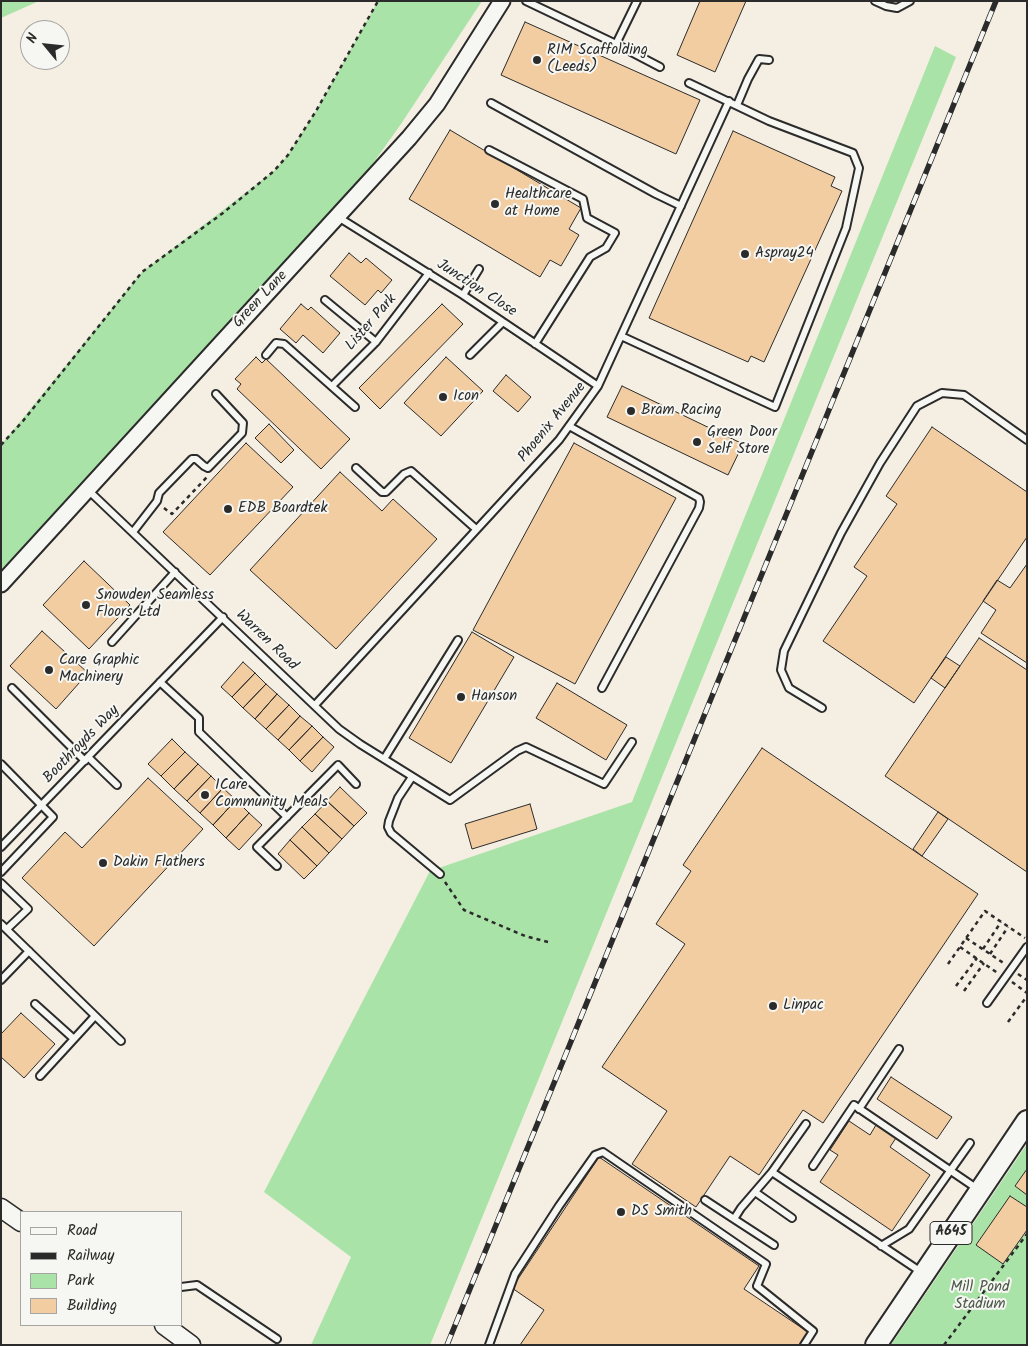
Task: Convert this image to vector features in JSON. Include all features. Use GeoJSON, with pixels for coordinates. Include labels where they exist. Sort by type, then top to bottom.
{"type":"FeatureCollection","features":[{"type":"Feature","properties":{"kind":"main road","name":"A645"},"geometry":{"type":"LineString","coordinates":[[876,1345],[1027,1121]]}},
{"type":"Feature","properties":{"kind":"main road"},"geometry":{"type":"LineString","coordinates":[[1,1208],[20,1221]]}},
{"type":"Feature","properties":{"kind":"main road"},"geometry":{"type":"LineString","coordinates":[[165,1326],[191,1345]]}},
{"type":"Feature","properties":{"kind":"street","name":"Green Lane"},"geometry":{"type":"LineString","coordinates":[[1,584],[409,138],[437,104],[502,1]]}},
{"type":"Feature","properties":{"kind":"lane"},"geometry":{"type":"LineString","coordinates":[[526,1],[660,67]]}},
{"type":"Feature","properties":{"kind":"lane"},"geometry":{"type":"LineString","coordinates":[[876,1],[886,6],[897,8],[910,1]]}},
{"type":"Feature","properties":{"kind":"lane"},"geometry":{"type":"LineString","coordinates":[[616,44],[634,2]]}},
{"type":"Feature","properties":{"kind":"lane"},"geometry":{"type":"LineString","coordinates":[[737,105],[759,59],[769,60]]}},
{"type":"Feature","properties":{"kind":"lane"},"geometry":{"type":"LineString","coordinates":[[621,336],[775,408],[846,228],[859,168],[853,154],[769,120],[689,83]]}},
{"type":"Feature","properties":{"kind":"lane","name":"Phoenix Avenue"},"geometry":{"type":"LineString","coordinates":[[315,705],[558,440],[598,386],[729,101]]}},
{"type":"Feature","properties":{"kind":"lane"},"geometry":{"type":"LineString","coordinates":[[491,103],[680,206]]}},
{"type":"Feature","properties":{"kind":"lane"},"geometry":{"type":"LineString","coordinates":[[489,150],[583,199],[588,218],[615,233],[606,248],[590,257],[535,344]]}},
{"type":"Feature","properties":{"kind":"lane","name":"Junction Close"},"geometry":{"type":"LineString","coordinates":[[338,217],[463,295],[598,386]]}},
{"type":"Feature","properties":{"kind":"lane"},"geometry":{"type":"LineString","coordinates":[[463,295],[479,269]]}},
{"type":"Feature","properties":{"kind":"lane","name":"Lister Park"},"geometry":{"type":"LineString","coordinates":[[332,386],[376,342],[429,273]]}},
{"type":"Feature","properties":{"kind":"lane"},"geometry":{"type":"LineString","coordinates":[[325,300],[376,342]]}},
{"type":"Feature","properties":{"kind":"lane"},"geometry":{"type":"LineString","coordinates":[[470,355],[503,322]]}},
{"type":"Feature","properties":{"kind":"lane"},"geometry":{"type":"LineString","coordinates":[[266,355],[276,343],[284,344],[355,407]]}},
{"type":"Feature","properties":{"kind":"lane"},"geometry":{"type":"LineString","coordinates":[[822,708],[789,688],[781,670],[784,651],[845,526],[880,463],[917,406],[942,393],[964,395],[1027,440]]}},
{"type":"Feature","properties":{"kind":"lane"},"geometry":{"type":"LineString","coordinates":[[133,532],[156,502],[159,493],[192,459],[208,468],[242,433],[243,423],[216,394]]}},
{"type":"Feature","properties":{"kind":"lane"},"geometry":{"type":"LineString","coordinates":[[569,426],[699,498],[700,502],[699,508],[602,688]]}},
{"type":"Feature","properties":{"kind":"lane"},"geometry":{"type":"LineString","coordinates":[[356,468],[382,492],[386,492],[404,474],[411,471],[476,529]]}},
{"type":"Feature","properties":{"kind":"lane","name":"Warren Road"},"geometry":{"type":"LineString","coordinates":[[88,490],[339,729],[450,800],[517,751],[526,747],[604,784],[632,742]]}},
{"type":"Feature","properties":{"kind":"lane"},"geometry":{"type":"LineString","coordinates":[[112,642],[175,572]]}},
{"type":"Feature","properties":{"kind":"lane","name":"Boothroyds Way"},"geometry":{"type":"LineString","coordinates":[[1,847],[223,617]]}},
{"type":"Feature","properties":{"kind":"lane"},"geometry":{"type":"LineString","coordinates":[[384,759],[458,640]]}},
{"type":"Feature","properties":{"kind":"lane"},"geometry":{"type":"LineString","coordinates":[[160,682],[198,718],[199,732],[287,817]]}},
{"type":"Feature","properties":{"kind":"lane"},"geometry":{"type":"LineString","coordinates":[[12,688],[117,785]]}},
{"type":"Feature","properties":{"kind":"lane"},"geometry":{"type":"LineString","coordinates":[[1,764],[53,817],[1,872]]}},
{"type":"Feature","properties":{"kind":"lane"},"geometry":{"type":"LineString","coordinates":[[277,866],[257,847],[338,765],[356,784]]}},
{"type":"Feature","properties":{"kind":"lane"},"geometry":{"type":"LineString","coordinates":[[412,776],[398,798],[388,827],[390,833],[440,874]]}},
{"type":"Feature","properties":{"kind":"lane"},"geometry":{"type":"LineString","coordinates":[[1,883],[28,909],[7,929]]}},
{"type":"Feature","properties":{"kind":"lane"},"geometry":{"type":"LineString","coordinates":[[1,924],[120,1041]]}},
{"type":"Feature","properties":{"kind":"lane"},"geometry":{"type":"LineString","coordinates":[[987,1003],[1027,947]]}},
{"type":"Feature","properties":{"kind":"lane"},"geometry":{"type":"LineString","coordinates":[[2,978],[29,951]]}},
{"type":"Feature","properties":{"kind":"lane"},"geometry":{"type":"LineString","coordinates":[[35,1004],[74,1039]]}},
{"type":"Feature","properties":{"kind":"lane"},"geometry":{"type":"LineString","coordinates":[[40,1076],[95,1016]]}},
{"type":"Feature","properties":{"kind":"lane"},"geometry":{"type":"LineString","coordinates":[[859,1109],[899,1049]]}},
{"type":"Feature","properties":{"kind":"lane"},"geometry":{"type":"LineString","coordinates":[[813,1166],[854,1105],[980,1191]]}},
{"type":"Feature","properties":{"kind":"lane"},"geometry":{"type":"LineString","coordinates":[[734,1220],[741,1208],[772,1172],[806,1124]]}},
{"type":"Feature","properties":{"kind":"lane"},"geometry":{"type":"LineString","coordinates":[[881,1246],[909,1229],[970,1143]]}},
{"type":"Feature","properties":{"kind":"lane"},"geometry":{"type":"LineString","coordinates":[[488,1345],[515,1274],[595,1155],[603,1152],[766,1264],[757,1286],[813,1331],[804,1345]]}},
{"type":"Feature","properties":{"kind":"lane"},"geometry":{"type":"LineString","coordinates":[[772,1172],[924,1274]]}},
{"type":"Feature","properties":{"kind":"lane"},"geometry":{"type":"LineString","coordinates":[[755,1192],[792,1218]]}},
{"type":"Feature","properties":{"kind":"lane"},"geometry":{"type":"LineString","coordinates":[[705,1200],[774,1245]]}},
{"type":"Feature","properties":{"kind":"lane"},"geometry":{"type":"LineString","coordinates":[[182,1287],[197,1285],[277,1340]]}},
{"type":"Feature","properties":{"kind":"path"},"geometry":{"type":"LineString","coordinates":[[1,446],[142,272],[223,213],[274,171],[288,155],[316,112],[378,1]]}},
{"type":"Feature","properties":{"kind":"path"},"geometry":{"type":"LineString","coordinates":[[156,502],[172,514],[212,471]]}},
{"type":"Feature","properties":{"kind":"path"},"geometry":{"type":"LineString","coordinates":[[440,874],[464,910],[525,936],[548,942]]}},
{"type":"Feature","properties":{"kind":"path"},"geometry":{"type":"LineString","coordinates":[[948,964],[985,911],[1027,939]]}},
{"type":"Feature","properties":{"kind":"path"},"geometry":{"type":"LineString","coordinates":[[983,949],[1001,922]]}},
{"type":"Feature","properties":{"kind":"path"},"geometry":{"type":"LineString","coordinates":[[990,954],[1008,927]]}},
{"type":"Feature","properties":{"kind":"path"},"geometry":{"type":"LineString","coordinates":[[966,938],[1011,969]]}},
{"type":"Feature","properties":{"kind":"path"},"geometry":{"type":"LineString","coordinates":[[960,946],[1027,994],[1008,1022]]}},
{"type":"Feature","properties":{"kind":"path"},"geometry":{"type":"LineString","coordinates":[[956,986],[976,958]]}},
{"type":"Feature","properties":{"kind":"path"},"geometry":{"type":"LineString","coordinates":[[964,991],[984,963]]}},
{"type":"Feature","properties":{"kind":"path"},"geometry":{"type":"LineString","coordinates":[[944,1345],[1027,1234]]}},
{"type":"Feature","properties":{"kind":"green space"},"geometry":{"type":"Polygon","coordinates":[[[1,1],[39,1],[1,18],[1,1]]]}},
{"type":"Feature","properties":{"kind":"green space"},"geometry":{"type":"Polygon","coordinates":[[[378,1],[482,1],[401,124],[364,176],[168,392],[1,570],[1,445],[142,272],[274,171],[288,155],[316,111],[378,1]]]}},
{"type":"Feature","properties":{"kind":"green space"},"geometry":{"type":"Polygon","coordinates":[[[935,46],[956,57],[430,1345],[311,1345],[351,1257],[264,1192],[430,871],[632,802],[935,46]]]}},
{"type":"Feature","properties":{"kind":"green space","name":"Mill Pond Stadium"},"geometry":{"type":"Polygon","coordinates":[[[1027,1144],[1027,1345],[891,1345],[1027,1144]]]}},
{"type":"Feature","properties":{"kind":"building"},"geometry":{"type":"Polygon","coordinates":[[[700,1],[746,1],[715,72],[677,55],[700,1]]]}},
{"type":"Feature","properties":{"kind":"building"},"geometry":{"type":"Polygon","coordinates":[[[525,22],[700,100],[676,154],[501,75],[525,22]]]}},
{"type":"Feature","properties":{"kind":"building","name":"Healthcare at Home"},"geometry":{"type":"Polygon","coordinates":[[[450,130],[581,208],[569,229],[579,235],[561,266],[550,260],[540,277],[409,199],[450,130]]]}},
{"type":"Feature","properties":{"kind":"building","name":"Aspray24"},"geometry":{"type":"Polygon","coordinates":[[[733,131],[835,177],[831,186],[842,191],[764,362],[751,356],[748,362],[649,318],[733,131]]]}},
{"type":"Feature","properties":{"kind":"building"},"geometry":{"type":"Polygon","coordinates":[[[349,253],[361,263],[366,258],[392,280],[381,293],[378,290],[365,305],[330,276],[349,253]]]}},
{"type":"Feature","properties":{"kind":"building"},"geometry":{"type":"Polygon","coordinates":[[[301,304],[308,310],[311,307],[340,333],[323,353],[303,335],[296,343],[280,329],[301,304]]]}},
{"type":"Feature","properties":{"kind":"building"},"geometry":{"type":"Polygon","coordinates":[[[442,304],[463,324],[380,409],[359,388],[442,304]]]}},
{"type":"Feature","properties":{"kind":"building"},"geometry":{"type":"Polygon","coordinates":[[[256,357],[262,363],[266,359],[350,439],[321,469],[237,389],[241,384],[235,379],[256,357]]]}},
{"type":"Feature","properties":{"kind":"building","name":"Icon"},"geometry":{"type":"Polygon","coordinates":[[[446,357],[483,391],[441,436],[404,403],[446,357]]]}},
{"type":"Feature","properties":{"kind":"building"},"geometry":{"type":"Polygon","coordinates":[[[506,375],[531,397],[518,412],[493,391],[506,375]]]}},
{"type":"Feature","properties":{"kind":"building"},"geometry":{"type":"Polygon","coordinates":[[[622,386],[743,444],[728,475],[607,417],[622,386]]]}},
{"type":"Feature","properties":{"kind":"building"},"geometry":{"type":"Polygon","coordinates":[[[269,424],[294,450],[281,463],[255,438],[269,424]]]}},
{"type":"Feature","properties":{"kind":"building"},"geometry":{"type":"Polygon","coordinates":[[[932,427],[1027,492],[1027,537],[914,703],[823,641],[867,576],[854,567],[897,504],[886,496],[932,427]]]}},
{"type":"Feature","properties":{"kind":"building","name":"EDB Boardtek"},"geometry":{"type":"Polygon","coordinates":[[[246,443],[293,487],[210,575],[163,532],[246,443]]]}},
{"type":"Feature","properties":{"kind":"building"},"geometry":{"type":"Polygon","coordinates":[[[574,443],[676,498],[575,684],[473,630],[574,443]]]}},
{"type":"Feature","properties":{"kind":"building"},"geometry":{"type":"Polygon","coordinates":[[[340,472],[382,511],[393,499],[437,539],[336,649],[250,570],[340,472]]]}},
{"type":"Feature","properties":{"kind":"building","name":"Snowden Seamless Floors Ltd"},"geometry":{"type":"Polygon","coordinates":[[[84,561],[130,605],[89,649],[43,605],[84,561]]]}},
{"type":"Feature","properties":{"kind":"building"},"geometry":{"type":"Polygon","coordinates":[[[1027,564],[1027,663],[981,633],[996,610],[983,601],[997,580],[1010,588],[1027,564]]]}},
{"type":"Feature","properties":{"kind":"building","name":"Care Graphic Machinery"},"geometry":{"type":"Polygon","coordinates":[[[42,631],[88,673],[56,709],[10,666],[42,631]]]}},
{"type":"Feature","properties":{"kind":"building","name":"Hanson"},"geometry":{"type":"Polygon","coordinates":[[[472,632],[514,657],[451,763],[409,738],[472,632]]]}},
{"type":"Feature","properties":{"kind":"building"},"geometry":{"type":"Polygon","coordinates":[[[979,638],[1027,670],[1027,872],[885,776],[979,638]]]}},
{"type":"Feature","properties":{"kind":"building"},"geometry":{"type":"Polygon","coordinates":[[[946,657],[960,666],[945,688],[931,678],[946,657]]]}},
{"type":"Feature","properties":{"kind":"building"},"geometry":{"type":"Polygon","coordinates":[[[243,662],[255,673],[232,697],[221,687],[243,662]]]}},
{"type":"Feature","properties":{"kind":"building"},"geometry":{"type":"Polygon","coordinates":[[[255,673],[266,684],[243,708],[232,697],[255,673]]]}},
{"type":"Feature","properties":{"kind":"building"},"geometry":{"type":"Polygon","coordinates":[[[557,683],[627,725],[606,760],[536,718],[557,683]]]}},
{"type":"Feature","properties":{"kind":"building"},"geometry":{"type":"Polygon","coordinates":[[[266,684],[277,694],[255,719],[243,708],[266,684]]]}},
{"type":"Feature","properties":{"kind":"building"},"geometry":{"type":"Polygon","coordinates":[[[277,694],[289,705],[266,729],[255,719],[277,694]]]}},
{"type":"Feature","properties":{"kind":"building"},"geometry":{"type":"Polygon","coordinates":[[[289,705],[300,716],[278,740],[266,729],[289,705]]]}},
{"type":"Feature","properties":{"kind":"building"},"geometry":{"type":"Polygon","coordinates":[[[300,716],[312,726],[289,750],[278,740],[300,716]]]}},
{"type":"Feature","properties":{"kind":"building"},"geometry":{"type":"Polygon","coordinates":[[[312,726],[323,737],[300,761],[289,750],[312,726]]]}},
{"type":"Feature","properties":{"kind":"building"},"geometry":{"type":"Polygon","coordinates":[[[323,737],[334,747],[312,772],[300,761],[323,737]]]}},
{"type":"Feature","properties":{"kind":"building"},"geometry":{"type":"Polygon","coordinates":[[[172,739],[185,752],[161,776],[148,764],[172,739]]]}},
{"type":"Feature","properties":{"kind":"building","name":"Linpac"},"geometry":{"type":"Polygon","coordinates":[[[762,748],[978,894],[823,1123],[803,1110],[759,1175],[730,1156],[696,1207],[632,1164],[667,1111],[602,1067],[685,944],[656,924],[691,871],[683,865],[762,748]]]}},
{"type":"Feature","properties":{"kind":"building"},"geometry":{"type":"Polygon","coordinates":[[[185,752],[198,764],[174,789],[161,776],[185,752]]]}},
{"type":"Feature","properties":{"kind":"building"},"geometry":{"type":"Polygon","coordinates":[[[198,764],[211,776],[187,801],[174,789],[198,764]]]}},
{"type":"Feature","properties":{"kind":"building","name":"ICare Community Meals"},"geometry":{"type":"Polygon","coordinates":[[[211,776],[223,788],[200,813],[187,801],[211,776]]]}},
{"type":"Feature","properties":{"kind":"building","name":"Dakin Flathers"},"geometry":{"type":"Polygon","coordinates":[[[148,778],[203,829],[94,946],[22,878],[65,832],[82,848],[148,778]]]}},
{"type":"Feature","properties":{"kind":"building"},"geometry":{"type":"Polygon","coordinates":[[[340,787],[367,813],[354,826],[327,801],[340,787]]]}},
{"type":"Feature","properties":{"kind":"building"},"geometry":{"type":"Polygon","coordinates":[[[223,788],[236,800],[213,825],[200,813],[223,788]]]}},
{"type":"Feature","properties":{"kind":"building"},"geometry":{"type":"Polygon","coordinates":[[[236,800],[249,813],[226,838],[213,825],[236,800]]]}},
{"type":"Feature","properties":{"kind":"building"},"geometry":{"type":"Polygon","coordinates":[[[327,801],[354,826],[342,839],[315,814],[327,801]]]}},
{"type":"Feature","properties":{"kind":"building"},"geometry":{"type":"Polygon","coordinates":[[[530,804],[537,829],[472,849],[465,824],[530,804]]]}},
{"type":"Feature","properties":{"kind":"building"},"geometry":{"type":"Polygon","coordinates":[[[938,812],[948,819],[922,856],[913,849],[938,812]]]}},
{"type":"Feature","properties":{"kind":"building"},"geometry":{"type":"Polygon","coordinates":[[[249,813],[262,825],[239,850],[226,838],[249,813]]]}},
{"type":"Feature","properties":{"kind":"building"},"geometry":{"type":"Polygon","coordinates":[[[315,814],[342,839],[329,853],[302,827],[315,814]]]}},
{"type":"Feature","properties":{"kind":"building"},"geometry":{"type":"Polygon","coordinates":[[[302,827],[329,853],[317,866],[290,840],[302,827]]]}},
{"type":"Feature","properties":{"kind":"building"},"geometry":{"type":"Polygon","coordinates":[[[290,840],[317,866],[304,879],[278,854],[290,840]]]}},
{"type":"Feature","properties":{"kind":"building"},"geometry":{"type":"Polygon","coordinates":[[[21,1013],[55,1044],[24,1078],[1,1057],[1,1034],[21,1013]]]}},
{"type":"Feature","properties":{"kind":"building"},"geometry":{"type":"Polygon","coordinates":[[[891,1077],[952,1117],[937,1139],[877,1099],[891,1077]]]}},
{"type":"Feature","properties":{"kind":"building"},"geometry":{"type":"Polygon","coordinates":[[[849,1121],[870,1135],[876,1125],[896,1138],[890,1147],[930,1175],[892,1231],[820,1182],[838,1155],[830,1150],[849,1121]]]}},
{"type":"Feature","properties":{"kind":"building","name":"DS Smith"},"geometry":{"type":"Polygon","coordinates":[[[599,1157],[759,1266],[744,1289],[808,1332],[799,1345],[520,1345],[544,1310],[512,1288],[599,1157]]]}},
{"type":"Feature","properties":{"kind":"building"},"geometry":{"type":"Polygon","coordinates":[[[1027,1169],[1027,1195],[1015,1186],[1027,1169]]]}},
{"type":"Feature","properties":{"kind":"building"},"geometry":{"type":"Polygon","coordinates":[[[1010,1196],[1027,1207],[1027,1230],[1003,1264],[976,1245],[1010,1196]]]}},
{"type":"Feature","properties":{"kind":"railway"},"geometry":{"type":"LineString","coordinates":[[447,1345],[996,1]]}},
{"type":"Feature","properties":{"kind":"place","name":"RIM Scaffolding (Leeds)"},"geometry":{"type":"Point","coordinates":[537,60]}},
{"type":"Feature","properties":{"kind":"place","name":"Healthcare at Home"},"geometry":{"type":"Point","coordinates":[495,204]}},
{"type":"Feature","properties":{"kind":"place","name":"Aspray24"},"geometry":{"type":"Point","coordinates":[745,254]}},
{"type":"Feature","properties":{"kind":"place","name":"Icon"},"geometry":{"type":"Point","coordinates":[443,397]}},
{"type":"Feature","properties":{"kind":"place","name":"Bram Racing"},"geometry":{"type":"Point","coordinates":[631,411]}},
{"type":"Feature","properties":{"kind":"place","name":"Green Door Self Store"},"geometry":{"type":"Point","coordinates":[697,442]}},
{"type":"Feature","properties":{"kind":"place","name":"EDB Boardtek"},"geometry":{"type":"Point","coordinates":[228,509]}},
{"type":"Feature","properties":{"kind":"place","name":"Snowden Seamless Floors Ltd"},"geometry":{"type":"Point","coordinates":[86,605]}},
{"type":"Feature","properties":{"kind":"place","name":"Care Graphic Machinery"},"geometry":{"type":"Point","coordinates":[49,670]}},
{"type":"Feature","properties":{"kind":"place","name":"Hanson"},"geometry":{"type":"Point","coordinates":[461,697]}},
{"type":"Feature","properties":{"kind":"place","name":"ICare Community Meals"},"geometry":{"type":"Point","coordinates":[205,795]}},
{"type":"Feature","properties":{"kind":"place","name":"Dakin Flathers"},"geometry":{"type":"Point","coordinates":[103,863]}},
{"type":"Feature","properties":{"kind":"place","name":"Linpac"},"geometry":{"type":"Point","coordinates":[773,1006]}},
{"type":"Feature","properties":{"kind":"place","name":"DS Smith"},"geometry":{"type":"Point","coordinates":[621,1212]}}]}
